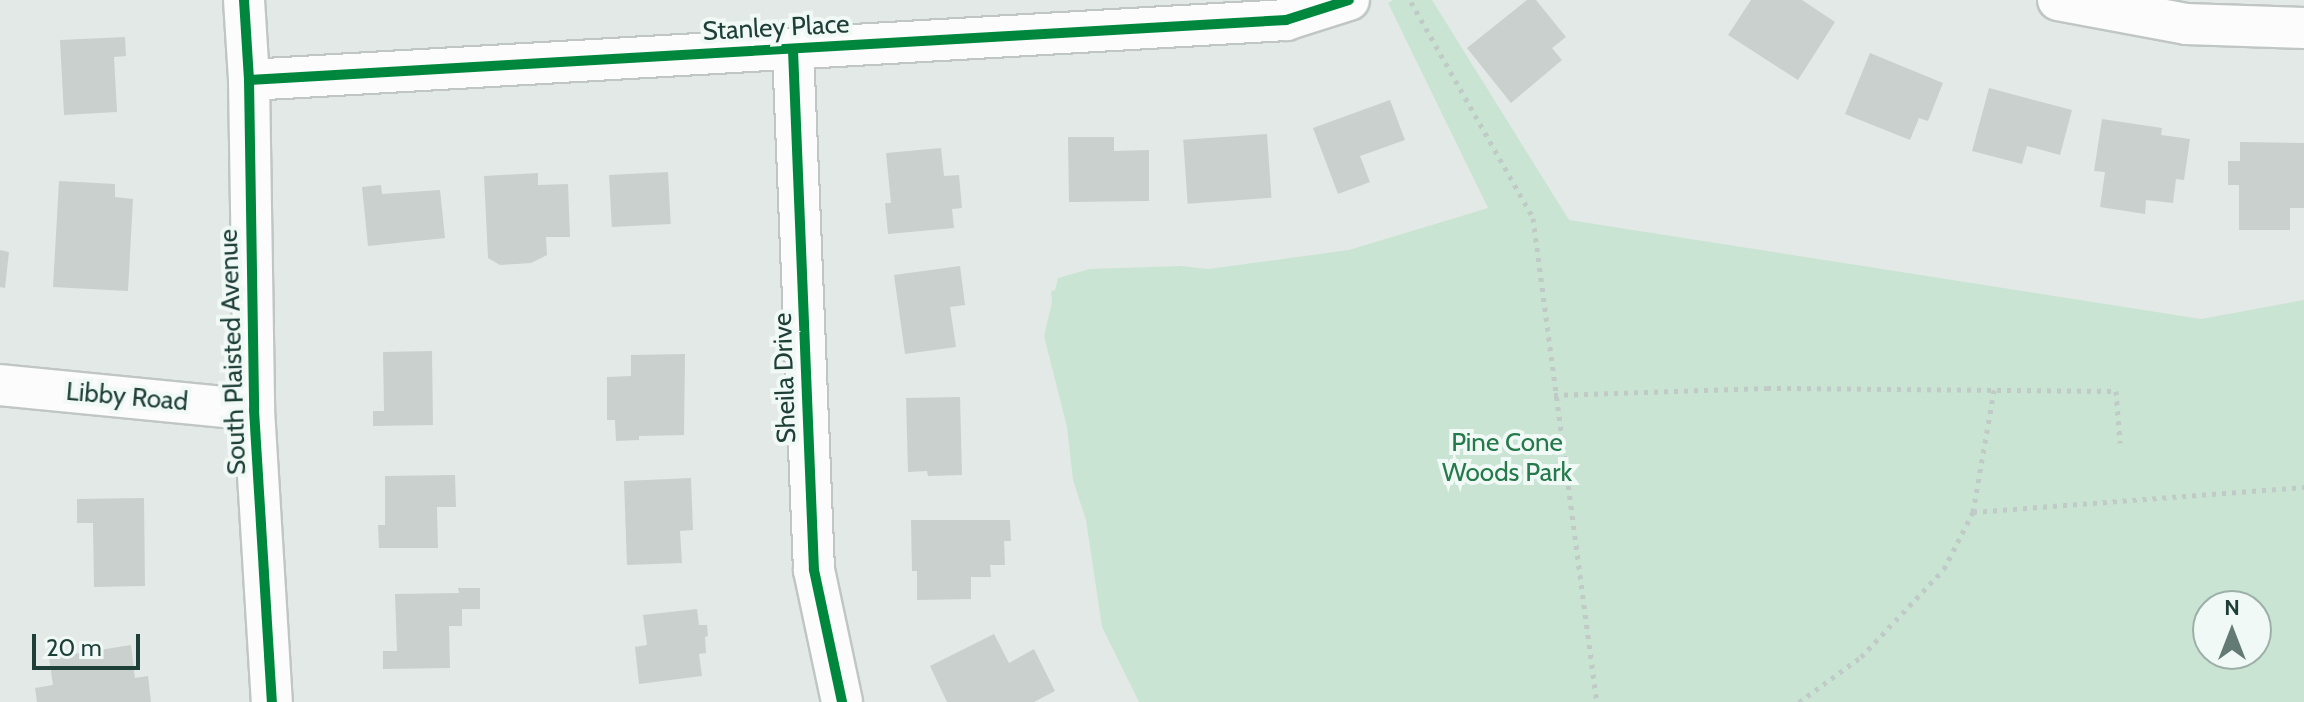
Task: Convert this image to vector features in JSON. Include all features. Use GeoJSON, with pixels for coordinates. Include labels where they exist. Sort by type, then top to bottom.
{"type":"FeatureCollection","features":[{"type":"Feature","properties":{"kind":"street","name":"South Plaisted Avenue"},"geometry":{"type":"LineString","coordinates":[[244,0],[249,80],[254,410],[272,702]]}},
{"type":"Feature","properties":{"kind":"street","name":"Stanley Place"},"geometry":{"type":"LineString","coordinates":[[249,80],[1286,20],[1349,0]]}},
{"type":"Feature","properties":{"kind":"street"},"geometry":{"type":"LineString","coordinates":[[2058,0],[2186,24],[2304,28]]}},
{"type":"Feature","properties":{"kind":"street","name":"Sheila Drive"},"geometry":{"type":"LineString","coordinates":[[793,50],[814,570],[842,702]]}},
{"type":"Feature","properties":{"kind":"street","name":"Libby Road"},"geometry":{"type":"LineString","coordinates":[[0,385],[254,410]]}},
{"type":"Feature","properties":{"kind":"path"},"geometry":{"type":"LineString","coordinates":[[1411,2],[1533,218],[1597,702]]}},
{"type":"Feature","properties":{"kind":"path"},"geometry":{"type":"LineString","coordinates":[[1554,395],[1767,388],[2116,391],[2120,443]]}},
{"type":"Feature","properties":{"kind":"path"},"geometry":{"type":"LineString","coordinates":[[1799,702],[1861,657],[1944,569],[1973,512],[1994,390]]}},
{"type":"Feature","properties":{"kind":"path"},"geometry":{"type":"LineString","coordinates":[[1973,512],[2304,487]]}},
{"type":"Feature","properties":{"kind":"green space","name":"Pine Cone Woods Park"},"geometry":{"type":"Polygon","coordinates":[[[1393,0],[1432,0],[1569,220],[2201,319],[2304,300],[2304,702],[1139,702],[1102,627],[1086,520],[1073,480],[1067,427],[1044,336],[1052,302],[1051,291],[1055,290],[1058,278],[1090,269],[1181,266],[1208,269],[1349,250],[1488,208],[1388,3],[1393,0]]]}},
{"type":"Feature","properties":{"kind":"building"},"geometry":{"type":"Polygon","coordinates":[[[1527,0],[1536,0],[1566,37],[1552,48],[1562,60],[1511,103],[1467,48],[1527,0]]]}},
{"type":"Feature","properties":{"kind":"building"},"geometry":{"type":"Polygon","coordinates":[[[1751,0],[1802,0],[1835,22],[1798,80],[1728,35],[1751,0]]]}},
{"type":"Feature","properties":{"kind":"building"},"geometry":{"type":"Polygon","coordinates":[[[125,37],[126,56],[114,57],[117,112],[64,115],[60,40],[125,37]]]}},
{"type":"Feature","properties":{"kind":"building"},"geometry":{"type":"Polygon","coordinates":[[[1870,53],[1943,83],[1928,121],[1919,118],[1910,140],[1845,114],[1870,53]]]}},
{"type":"Feature","properties":{"kind":"building"},"geometry":{"type":"Polygon","coordinates":[[[1989,88],[2072,110],[2060,155],[2027,146],[2022,164],[1972,151],[1989,88]]]}},
{"type":"Feature","properties":{"kind":"building"},"geometry":{"type":"Polygon","coordinates":[[[1390,100],[1405,140],[1360,156],[1370,182],[1338,194],[1313,128],[1390,100]]]}},
{"type":"Feature","properties":{"kind":"building"},"geometry":{"type":"Polygon","coordinates":[[[2102,119],[2162,128],[2161,135],[2190,139],[2184,180],[2176,179],[2173,203],[2146,200],[2145,214],[2100,207],[2105,172],[2094,171],[2102,119]]]}},
{"type":"Feature","properties":{"kind":"building"},"geometry":{"type":"Polygon","coordinates":[[[1267,134],[1271,198],[1188,204],[1183,140],[1267,134]]]}},
{"type":"Feature","properties":{"kind":"building"},"geometry":{"type":"Polygon","coordinates":[[[1068,137],[1114,137],[1114,151],[1149,150],[1149,201],[1069,202],[1068,137]]]}},
{"type":"Feature","properties":{"kind":"building"},"geometry":{"type":"Polygon","coordinates":[[[2240,142],[2304,143],[2304,208],[2290,208],[2290,230],[2239,230],[2239,185],[2228,185],[2228,161],[2240,161],[2240,142]]]}},
{"type":"Feature","properties":{"kind":"building"},"geometry":{"type":"Polygon","coordinates":[[[941,148],[944,176],[959,175],[962,208],[952,209],[954,228],[888,234],[885,203],[891,203],[886,153],[941,148]]]}},
{"type":"Feature","properties":{"kind":"building"},"geometry":{"type":"Polygon","coordinates":[[[668,172],[671,224],[612,227],[609,175],[668,172]]]}},
{"type":"Feature","properties":{"kind":"building"},"geometry":{"type":"Polygon","coordinates":[[[538,173],[538,185],[568,184],[570,237],[546,237],[547,255],[531,263],[500,265],[488,258],[484,176],[538,173]]]}},
{"type":"Feature","properties":{"kind":"building"},"geometry":{"type":"Polygon","coordinates":[[[59,181],[115,184],[115,197],[133,199],[128,291],[53,287],[59,181]]]}},
{"type":"Feature","properties":{"kind":"building"},"geometry":{"type":"Polygon","coordinates":[[[381,185],[382,194],[440,190],[445,238],[368,246],[362,187],[381,185]]]}},
{"type":"Feature","properties":{"kind":"building"},"geometry":{"type":"Polygon","coordinates":[[[0,250],[9,252],[5,288],[0,287],[0,250]]]}},
{"type":"Feature","properties":{"kind":"building"},"geometry":{"type":"Polygon","coordinates":[[[960,266],[965,305],[950,307],[956,347],[905,354],[894,275],[960,266]]]}},
{"type":"Feature","properties":{"kind":"building"},"geometry":{"type":"Polygon","coordinates":[[[432,351],[433,425],[373,426],[373,411],[384,411],[383,352],[432,351]]]}},
{"type":"Feature","properties":{"kind":"building"},"geometry":{"type":"Polygon","coordinates":[[[685,354],[684,435],[639,436],[639,440],[616,441],[615,420],[607,420],[607,377],[631,376],[631,355],[685,354]]]}},
{"type":"Feature","properties":{"kind":"building"},"geometry":{"type":"Polygon","coordinates":[[[960,397],[962,475],[928,476],[927,471],[908,472],[906,398],[960,397]]]}},
{"type":"Feature","properties":{"kind":"building"},"geometry":{"type":"Polygon","coordinates":[[[455,475],[456,507],[437,507],[438,548],[379,548],[378,525],[385,525],[385,476],[455,475]]]}},
{"type":"Feature","properties":{"kind":"building"},"geometry":{"type":"Polygon","coordinates":[[[691,478],[693,530],[680,531],[682,563],[627,565],[624,481],[691,478]]]}},
{"type":"Feature","properties":{"kind":"building"},"geometry":{"type":"Polygon","coordinates":[[[144,498],[145,586],[94,587],[93,523],[77,523],[77,499],[144,498]]]}},
{"type":"Feature","properties":{"kind":"building"},"geometry":{"type":"Polygon","coordinates":[[[911,520],[1010,520],[1011,541],[1004,541],[1005,565],[990,565],[991,577],[971,577],[971,599],[917,600],[917,571],[912,571],[911,520]]]}},
{"type":"Feature","properties":{"kind":"building"},"geometry":{"type":"Polygon","coordinates":[[[458,588],[480,588],[480,609],[462,609],[462,626],[449,626],[450,668],[383,669],[383,651],[397,651],[395,594],[459,593],[458,588]]]}},
{"type":"Feature","properties":{"kind":"building"},"geometry":{"type":"Polygon","coordinates":[[[697,609],[699,625],[707,625],[708,636],[705,637],[706,653],[699,654],[702,676],[639,684],[635,647],[647,645],[643,615],[697,609]]]}},
{"type":"Feature","properties":{"kind":"building"},"geometry":{"type":"Polygon","coordinates":[[[994,634],[1009,663],[1034,649],[1055,691],[1034,702],[947,702],[930,666],[994,634]]]}},
{"type":"Feature","properties":{"kind":"building"},"geometry":{"type":"Polygon","coordinates":[[[131,645],[135,678],[148,676],[151,702],[37,702],[35,688],[53,685],[49,658],[131,645]]]}},
{"type":"Feature","properties":{"kind":"cycle path"},"geometry":{"type":"LineString","coordinates":[[244,0],[249,80],[254,410],[272,702]]}},
{"type":"Feature","properties":{"kind":"cycle path"},"geometry":{"type":"LineString","coordinates":[[249,80],[1286,20],[1349,0]]}},
{"type":"Feature","properties":{"kind":"cycle path"},"geometry":{"type":"LineString","coordinates":[[793,50],[814,570],[842,702]]}}]}
